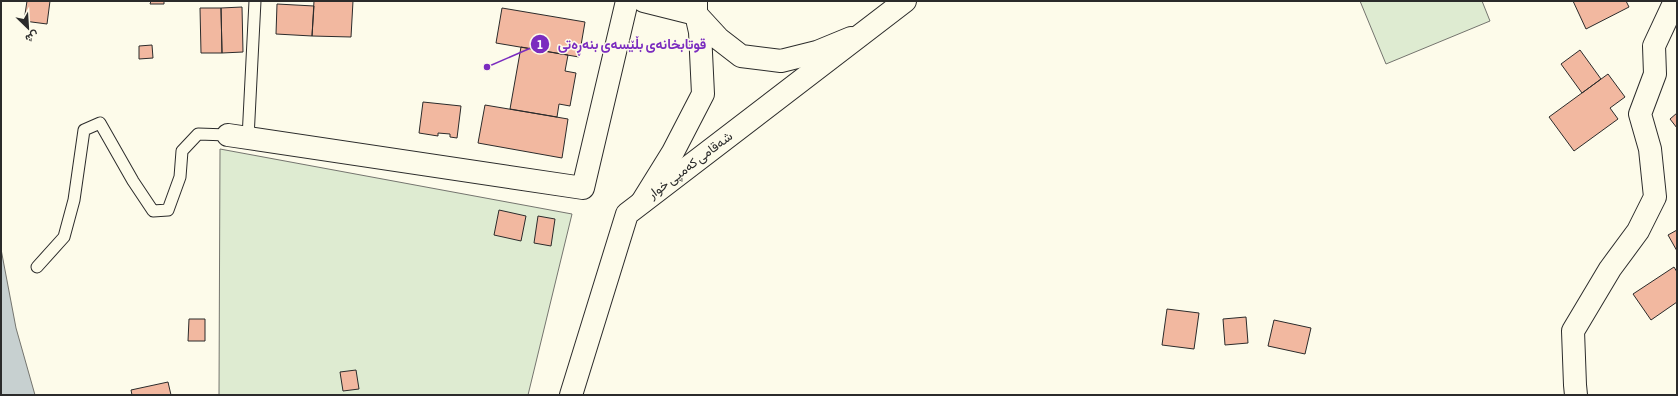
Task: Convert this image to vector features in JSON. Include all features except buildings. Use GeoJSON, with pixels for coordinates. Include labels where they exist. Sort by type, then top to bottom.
{"type":"FeatureCollection","features":[{"type":"Feature","properties":{"kind":"street"},"geometry":{"type":"LineString","coordinates":[[238,136],[583,188],[627,1]]}},
{"type":"Feature","properties":{"kind":"street"},"geometry":{"type":"LineString","coordinates":[[644,1],[696,7],[719,39],[741,56],[781,61],[817,52],[862,34]]}},
{"type":"Feature","properties":{"kind":"street","name":"شەقامی کەمپی خوار"},"geometry":{"type":"LineString","coordinates":[[571,395],[627,214],[905,1]]}},
{"type":"Feature","properties":{"kind":"street"},"geometry":{"type":"LineString","coordinates":[[1576,395],[1573,331],[1610,269],[1638,231],[1655,197],[1650,149],[1640,114],[1655,74],[1654,46],[1675,1]]}},
{"type":"Feature","properties":{"kind":"street"},"geometry":{"type":"LineString","coordinates":[[642,202],[673,152],[703,94],[700,32],[696,7]]}},
{"type":"Feature","properties":{"kind":"lane"},"geometry":{"type":"LineString","coordinates":[[37,267],[64,237],[74,200],[84,130],[100,123],[133,181],[153,211],[168,210],[180,177],[182,151],[198,134],[238,136],[255,1]]}},
{"type":"Feature","properties":{"kind":"green space"},"geometry":{"type":"Polygon","coordinates":[[[1360,1],[1482,1],[1490,21],[1386,64],[1360,1]]]}},
{"type":"Feature","properties":{"kind":"green space"},"geometry":{"type":"Polygon","coordinates":[[[220,149],[572,214],[528,395],[219,395],[220,149]]]}},
{"type":"Feature","properties":{"kind":"shaded area"},"geometry":{"type":"Polygon","coordinates":[[[1,249],[16,328],[35,395],[1,395],[1,249]]]}},
{"type":"Feature","properties":{"kind":"place","name":"قوتابخانەی بڵێسەی بنەڕەتی"},"geometry":{"type":"Point","coordinates":[487,67]}}]}
